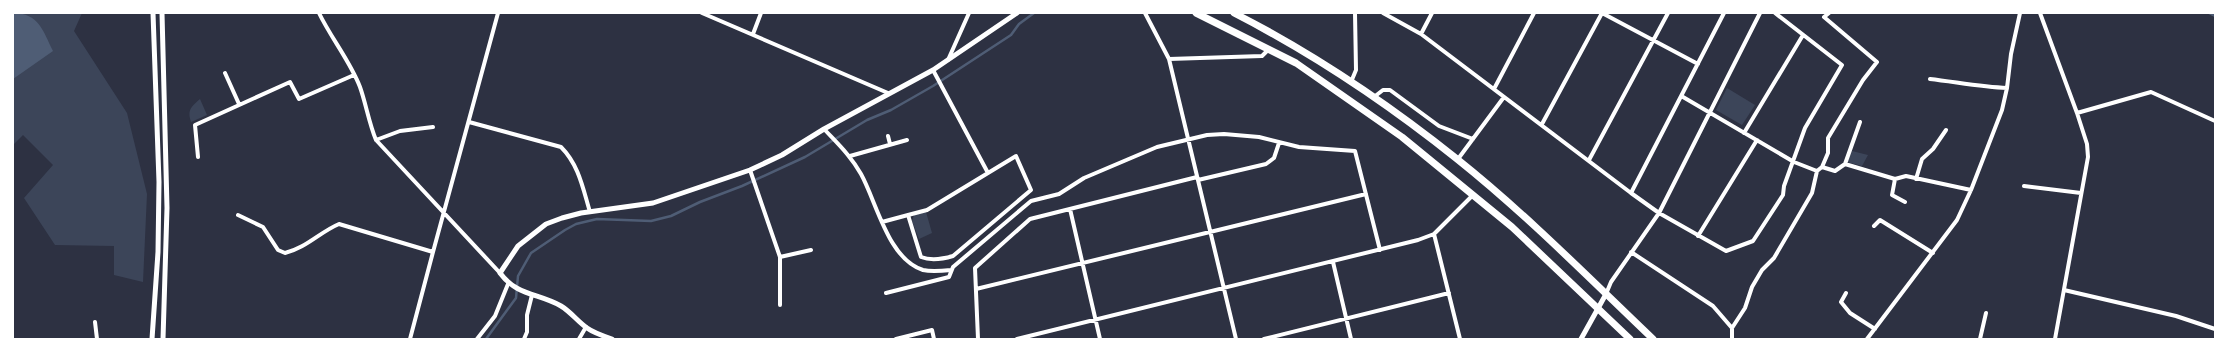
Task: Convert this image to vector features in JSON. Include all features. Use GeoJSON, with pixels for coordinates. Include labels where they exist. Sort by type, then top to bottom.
{"type":"FeatureCollection","features":[{"type":"Feature","properties":{"kind":"highway"},"geometry":{"type":"LineString","coordinates":[[1196,13],[1296,63],[1396,132],[1474,194],[1512,227],[1630,339]]}},
{"type":"Feature","properties":{"kind":"highway"},"geometry":{"type":"LineString","coordinates":[[1234,13],[1244,15],[1317,59],[1374,97],[1458,159],[1513,206],[1653,339]]}},
{"type":"Feature","properties":{"kind":"street"},"geometry":{"type":"LineString","coordinates":[[152,339],[158,252],[159,182],[153,13]]}},
{"type":"Feature","properties":{"kind":"street"},"geometry":{"type":"LineString","coordinates":[[162,13],[168,208],[163,339]]}},
{"type":"Feature","properties":{"kind":"street"},"geometry":{"type":"LineString","coordinates":[[319,13],[329,35],[354,75],[376,140],[510,285],[521,291],[559,305],[570,312],[596,334],[612,339]]}},
{"type":"Feature","properties":{"kind":"street"},"geometry":{"type":"LineString","coordinates":[[410,339],[498,13]]}},
{"type":"Feature","properties":{"kind":"street"},"geometry":{"type":"LineString","coordinates":[[702,13],[888,93]]}},
{"type":"Feature","properties":{"kind":"street"},"geometry":{"type":"LineString","coordinates":[[753,34],[762,13]]}},
{"type":"Feature","properties":{"kind":"street"},"geometry":{"type":"LineString","coordinates":[[948,60],[969,13]]}},
{"type":"Feature","properties":{"kind":"street"},"geometry":{"type":"LineString","coordinates":[[500,274],[518,246],[530,234],[562,218],[590,212],[654,203],[750,170],[782,155],[824,129],[933,70],[1017,13]]}},
{"type":"Feature","properties":{"kind":"street"},"geometry":{"type":"LineString","coordinates":[[1145,13],[1161,41],[1169,59],[1236,339]]}},
{"type":"Feature","properties":{"kind":"street"},"geometry":{"type":"LineString","coordinates":[[1351,82],[1356,70],[1355,13]]}},
{"type":"Feature","properties":{"kind":"street"},"geometry":{"type":"LineString","coordinates":[[1383,13],[1421,34],[1659,213],[1726,251],[1753,241],[1783,195],[1784,186],[1806,128],[1842,65],[1775,13]]}},
{"type":"Feature","properties":{"kind":"street"},"geometry":{"type":"LineString","coordinates":[[1421,34],[1432,13]]}},
{"type":"Feature","properties":{"kind":"street"},"geometry":{"type":"LineString","coordinates":[[1494,89],[1533,14],[1526,13]]}},
{"type":"Feature","properties":{"kind":"street"},"geometry":{"type":"LineString","coordinates":[[1542,124],[1602,13],[1698,64]]}},
{"type":"Feature","properties":{"kind":"street"},"geometry":{"type":"LineString","coordinates":[[1589,160],[1668,13]]}},
{"type":"Feature","properties":{"kind":"street"},"geometry":{"type":"LineString","coordinates":[[1631,193],[1683,97],[1724,13]]}},
{"type":"Feature","properties":{"kind":"street"},"geometry":{"type":"LineString","coordinates":[[1581,339],[1631,252],[1659,213],[1708,112],[1760,13]]}},
{"type":"Feature","properties":{"kind":"street"},"geometry":{"type":"LineString","coordinates":[[1732,339],[1732,328],[1745,308],[1752,287],[1762,270],[1774,258],[1812,193],[1816,171],[1822,167],[1828,153],[1828,138],[1863,80],[1877,62],[1824,17],[1829,13]]}},
{"type":"Feature","properties":{"kind":"street"},"geometry":{"type":"LineString","coordinates":[[1867,339],[1957,220],[1971,190],[2002,110],[2008,88],[2011,54],[2020,13]]}},
{"type":"Feature","properties":{"kind":"street"},"geometry":{"type":"LineString","coordinates":[[2040,13],[2077,113],[2087,144],[2088,157],[2055,339]]}},
{"type":"Feature","properties":{"kind":"street"},"geometry":{"type":"LineString","coordinates":[[1744,133],[1803,35]]}},
{"type":"Feature","properties":{"kind":"street"},"geometry":{"type":"LineString","coordinates":[[1169,59],[1262,56],[1269,49]]}},
{"type":"Feature","properties":{"kind":"street"},"geometry":{"type":"LineString","coordinates":[[933,70],[988,173]]}},
{"type":"Feature","properties":{"kind":"street"},"geometry":{"type":"LineString","coordinates":[[225,73],[239,104]]}},
{"type":"Feature","properties":{"kind":"street"},"geometry":{"type":"LineString","coordinates":[[198,157],[195,125],[290,82],[299,98],[354,75]]}},
{"type":"Feature","properties":{"kind":"street"},"geometry":{"type":"LineString","coordinates":[[1930,79],[1970,83],[1986,87],[2008,88]]}},
{"type":"Feature","properties":{"kind":"street"},"geometry":{"type":"LineString","coordinates":[[1374,97],[1383,90],[1390,90],[1439,126],[1473,139]]}},
{"type":"Feature","properties":{"kind":"street"},"geometry":{"type":"LineString","coordinates":[[2077,113],[2151,92],[2215,121]]}},
{"type":"Feature","properties":{"kind":"street"},"geometry":{"type":"LineString","coordinates":[[1458,159],[1504,97]]}},
{"type":"Feature","properties":{"kind":"street"},"geometry":{"type":"LineString","coordinates":[[1683,97],[1794,162],[1816,171]]}},
{"type":"Feature","properties":{"kind":"street"},"geometry":{"type":"LineString","coordinates":[[469,122],[561,147],[569,155],[577,169],[590,212]]}},
{"type":"Feature","properties":{"kind":"street"},"geometry":{"type":"LineString","coordinates":[[1822,167],[1835,171],[1845,164],[1860,122]]}},
{"type":"Feature","properties":{"kind":"street"},"geometry":{"type":"LineString","coordinates":[[376,140],[400,131],[433,127]]}},
{"type":"Feature","properties":{"kind":"street"},"geometry":{"type":"LineString","coordinates":[[824,129],[850,156],[862,176],[882,222],[903,258],[923,270],[951,270]]}},
{"type":"Feature","properties":{"kind":"street"},"geometry":{"type":"LineString","coordinates":[[1916,179],[1922,159],[1933,150],[1946,130]]}},
{"type":"Feature","properties":{"kind":"street"},"geometry":{"type":"LineString","coordinates":[[886,293],[949,276],[951,270],[1031,201],[1059,194],[1084,178],[1157,147],[1207,135],[1224,134],[1259,137],[1299,147],[1355,151],[1380,250]]}},
{"type":"Feature","properties":{"kind":"street"},"geometry":{"type":"LineString","coordinates":[[888,136],[890,144]]}},
{"type":"Feature","properties":{"kind":"street"},"geometry":{"type":"LineString","coordinates":[[850,156],[906,140]]}},
{"type":"Feature","properties":{"kind":"street"},"geometry":{"type":"LineString","coordinates":[[1698,236],[1757,140]]}},
{"type":"Feature","properties":{"kind":"street"},"geometry":{"type":"LineString","coordinates":[[978,339],[975,268],[1030,219],[1266,164],[1274,158],[1279,143]]}},
{"type":"Feature","properties":{"kind":"street"},"geometry":{"type":"LineString","coordinates":[[882,222],[908,215],[927,210],[1016,156],[1031,190],[953,256],[945,259],[927,260],[921,257],[908,215]]}},
{"type":"Feature","properties":{"kind":"street"},"geometry":{"type":"LineString","coordinates":[[1845,164],[1895,180],[1906,176],[1971,190]]}},
{"type":"Feature","properties":{"kind":"street"},"geometry":{"type":"LineString","coordinates":[[750,170],[780,257],[780,305]]}},
{"type":"Feature","properties":{"kind":"street"},"geometry":{"type":"LineString","coordinates":[[1895,180],[1892,195],[1906,202]]}},
{"type":"Feature","properties":{"kind":"street"},"geometry":{"type":"LineString","coordinates":[[2024,186],[2082,192]]}},
{"type":"Feature","properties":{"kind":"street"},"geometry":{"type":"LineString","coordinates":[[976,289],[1366,194]]}},
{"type":"Feature","properties":{"kind":"street"},"geometry":{"type":"LineString","coordinates":[[1017,339],[1418,240],[1434,234],[1474,194]]}},
{"type":"Feature","properties":{"kind":"street"},"geometry":{"type":"LineString","coordinates":[[1070,209],[1084,262],[1100,339]]}},
{"type":"Feature","properties":{"kind":"street"},"geometry":{"type":"LineString","coordinates":[[238,215],[263,227],[278,250],[285,253],[307,244],[330,228],[339,224],[433,252]]}},
{"type":"Feature","properties":{"kind":"street"},"geometry":{"type":"LineString","coordinates":[[1874,226],[1880,220],[1933,253]]}},
{"type":"Feature","properties":{"kind":"street"},"geometry":{"type":"LineString","coordinates":[[1434,234],[1460,339]]}},
{"type":"Feature","properties":{"kind":"street"},"geometry":{"type":"LineString","coordinates":[[780,257],[811,250]]}},
{"type":"Feature","properties":{"kind":"street"},"geometry":{"type":"LineString","coordinates":[[1631,252],[1713,306],[1732,328]]}},
{"type":"Feature","properties":{"kind":"street"},"geometry":{"type":"LineString","coordinates":[[1333,262],[1351,339]]}},
{"type":"Feature","properties":{"kind":"street"},"geometry":{"type":"LineString","coordinates":[[477,339],[495,316],[510,285]]}},
{"type":"Feature","properties":{"kind":"street"},"geometry":{"type":"LineString","coordinates":[[2064,290],[2176,316],[2215,329]]}},
{"type":"Feature","properties":{"kind":"street"},"geometry":{"type":"LineString","coordinates":[[1264,339],[1449,293]]}},
{"type":"Feature","properties":{"kind":"street"},"geometry":{"type":"LineString","coordinates":[[1846,293],[1841,302],[1850,313],[1875,329]]}},
{"type":"Feature","properties":{"kind":"street"},"geometry":{"type":"LineString","coordinates":[[524,339],[527,332],[527,315],[532,295]]}},
{"type":"Feature","properties":{"kind":"street"},"geometry":{"type":"LineString","coordinates":[[1980,339],[1986,313]]}},
{"type":"Feature","properties":{"kind":"street"},"geometry":{"type":"LineString","coordinates":[[95,322],[97,339]]}},
{"type":"Feature","properties":{"kind":"street"},"geometry":{"type":"LineString","coordinates":[[579,339],[586,327]]}},
{"type":"Feature","properties":{"kind":"street"},"geometry":{"type":"LineString","coordinates":[[896,339],[932,330],[934,339]]}},
{"type":"Feature","properties":{"kind":"shaded area"},"geometry":{"type":"Polygon","coordinates":[[[13,13],[82,13],[74,31],[127,113],[147,194],[143,282],[114,275],[114,246],[55,245],[24,198],[53,165],[23,135],[13,145],[13,13]]]}},
{"type":"Feature","properties":{"kind":"shaded area"},"geometry":{"type":"Polygon","coordinates":[[[13,13],[29,16],[39,24],[53,51],[13,79],[13,13]]]}},
{"type":"Feature","properties":{"kind":"shaded area"},"geometry":{"type":"Polygon","coordinates":[[[1727,88],[1755,105],[1742,125],[1716,110],[1727,88]]]}},
{"type":"Feature","properties":{"kind":"shaded area"},"geometry":{"type":"Polygon","coordinates":[[[200,99],[207,115],[191,122],[189,114],[194,104],[200,99]]]}},
{"type":"Feature","properties":{"kind":"shaded area"},"geometry":{"type":"Polygon","coordinates":[[[1852,151],[1868,155],[1862,166],[1847,162],[1852,151]]]}},
{"type":"Feature","properties":{"kind":"shaded area"},"geometry":{"type":"Polygon","coordinates":[[[926,212],[932,233],[919,239],[912,221],[914,215],[926,212]]]}},
{"type":"Feature","properties":{"kind":"waterway"},"geometry":{"type":"LineString","coordinates":[[486,339],[516,298],[518,276],[531,253],[565,230],[576,224],[597,219],[651,221],[671,216],[805,157],[867,120],[891,110],[933,86],[1011,35],[1019,24],[1034,13]]}},
{"type":"Feature","properties":{"kind":"waterway"},"geometry":{"type":"LineString","coordinates":[[2209,13],[2215,16]]}}]}
